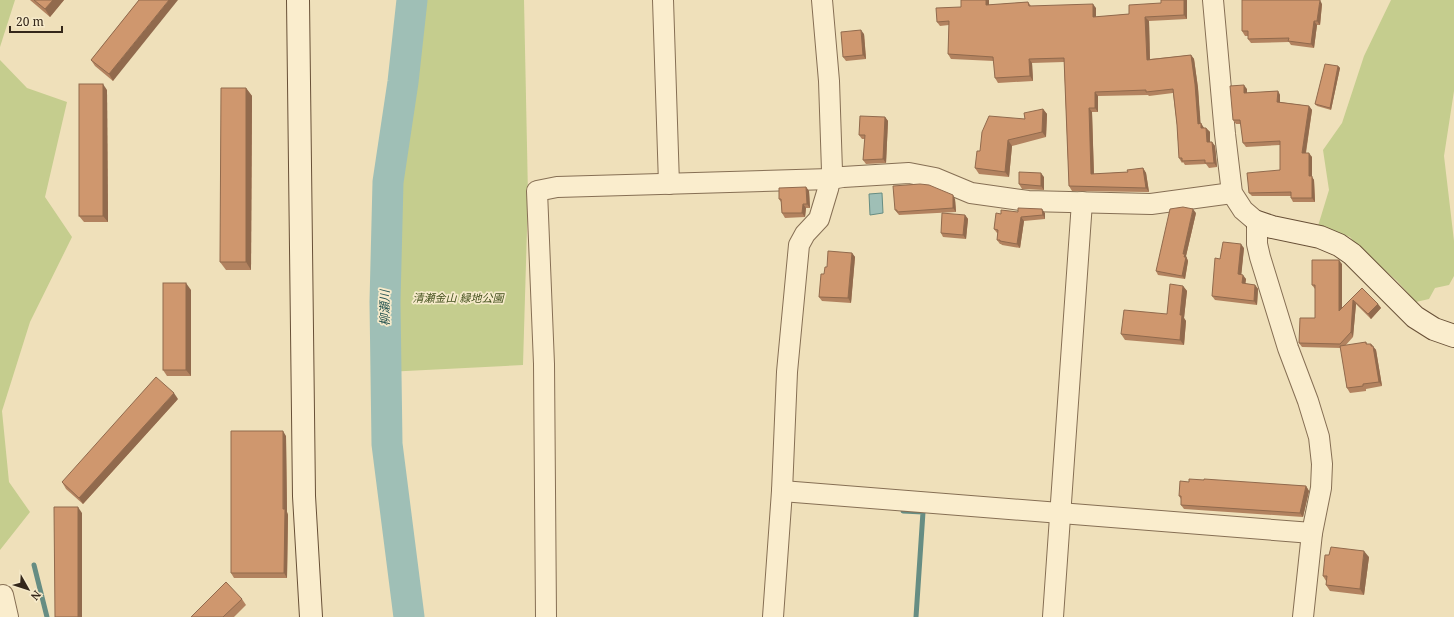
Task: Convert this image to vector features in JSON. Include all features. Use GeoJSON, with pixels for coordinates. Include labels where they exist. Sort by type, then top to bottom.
{"type":"FeatureCollection","features":[{"type":"Feature","properties":{"kind":"street"},"geometry":{"type":"LineString","coordinates":[[298,0],[304,496],[311,617]]}},
{"type":"Feature","properties":{"kind":"street"},"geometry":{"type":"LineString","coordinates":[[663,0],[669,184]]}},
{"type":"Feature","properties":{"kind":"street"},"geometry":{"type":"LineString","coordinates":[[773,617],[782,491],[787,372],[799,245],[805,234],[819,219],[832,171],[829,81],[822,0]]}},
{"type":"Feature","properties":{"kind":"street"},"geometry":{"type":"LineString","coordinates":[[1213,0],[1224,134],[1232,192],[1243,210],[1257,222],[1272,227],[1320,237],[1339,245],[1352,254],[1415,317],[1434,329],[1454,336]]}},
{"type":"Feature","properties":{"kind":"street"},"geometry":{"type":"LineString","coordinates":[[546,617],[544,364],[537,191],[557,187],[830,179],[910,173],[935,178],[970,193],[1028,201],[1151,204],[1232,192]]}},
{"type":"Feature","properties":{"kind":"street"},"geometry":{"type":"LineString","coordinates":[[1053,617],[1082,202]]}},
{"type":"Feature","properties":{"kind":"street"},"geometry":{"type":"LineString","coordinates":[[1257,222],[1257,244],[1260,257],[1288,348],[1319,437],[1322,464],[1321,488],[1312,533],[1303,617]]}},
{"type":"Feature","properties":{"kind":"street"},"geometry":{"type":"LineString","coordinates":[[782,491],[1312,533]]}},
{"type":"Feature","properties":{"kind":"street"},"geometry":{"type":"LineString","coordinates":[[3,595],[8,617]]}},
{"type":"Feature","properties":{"kind":"green space"},"geometry":{"type":"Polygon","coordinates":[[[0,0],[15,0],[0,47],[0,0]]]}},
{"type":"Feature","properties":{"kind":"green space","name":"清瀬金山 緑地公園"},"geometry":{"type":"Polygon","coordinates":[[[412,0],[524,0],[528,195],[523,365],[386,372],[412,0]]]}},
{"type":"Feature","properties":{"kind":"green space"},"geometry":{"type":"Polygon","coordinates":[[[1391,0],[1454,0],[1454,91],[1444,156],[1454,241],[1454,276],[1449,285],[1435,288],[1429,299],[1416,302],[1397,281],[1357,246],[1350,237],[1318,226],[1329,190],[1323,150],[1342,123],[1364,56],[1391,0]]]}},
{"type":"Feature","properties":{"kind":"green space"},"geometry":{"type":"Polygon","coordinates":[[[0,60],[27,88],[67,102],[45,197],[72,237],[30,322],[2,411],[9,482],[30,512],[0,550],[0,60]]]}},
{"type":"Feature","properties":{"kind":"water"},"geometry":{"type":"Polygon","coordinates":[[[882,193],[883,213],[870,215],[869,194],[882,193]]]}},
{"type":"Feature","properties":{"kind":"building"},"geometry":{"type":"Polygon","coordinates":[[[34,0],[53,0],[45,9],[34,0]]]}},
{"type":"Feature","properties":{"kind":"building"},"geometry":{"type":"Polygon","coordinates":[[[139,0],[169,0],[109,74],[91,60],[139,0]]]}},
{"type":"Feature","properties":{"kind":"building"},"geometry":{"type":"Polygon","coordinates":[[[961,0],[986,0],[986,5],[1028,2],[1029,6],[1093,4],[1093,17],[1129,14],[1129,5],[1161,3],[1161,0],[1184,0],[1184,15],[1145,17],[1147,60],[1191,55],[1198,124],[1201,123],[1201,128],[1206,128],[1207,142],[1212,142],[1214,163],[1205,163],[1205,160],[1182,161],[1182,158],[1179,158],[1173,89],[1146,92],[1146,90],[1095,92],[1095,108],[1089,108],[1091,174],[1128,172],[1127,170],[1143,168],[1146,188],[1069,186],[1064,58],[1029,59],[1030,76],[995,78],[993,57],[948,54],[949,21],[937,22],[936,8],[961,7],[961,0]]]}},
{"type":"Feature","properties":{"kind":"building"},"geometry":{"type":"Polygon","coordinates":[[[1242,0],[1320,0],[1317,21],[1314,21],[1311,44],[1288,41],[1289,38],[1248,39],[1248,31],[1242,31],[1242,0]]]}},
{"type":"Feature","properties":{"kind":"building"},"geometry":{"type":"Polygon","coordinates":[[[861,30],[863,55],[843,57],[841,32],[861,30]]]}},
{"type":"Feature","properties":{"kind":"building"},"geometry":{"type":"Polygon","coordinates":[[[1325,64],[1338,66],[1330,108],[1315,104],[1325,64]]]}},
{"type":"Feature","properties":{"kind":"building"},"geometry":{"type":"Polygon","coordinates":[[[79,84],[103,84],[103,216],[79,216],[79,84]]]}},
{"type":"Feature","properties":{"kind":"building"},"geometry":{"type":"Polygon","coordinates":[[[1244,85],[1244,93],[1278,91],[1277,102],[1309,106],[1302,153],[1309,153],[1309,176],[1312,176],[1312,198],[1291,198],[1291,192],[1249,193],[1247,173],[1280,170],[1280,141],[1243,143],[1240,120],[1233,120],[1230,86],[1244,85]]]}},
{"type":"Feature","properties":{"kind":"building"},"geometry":{"type":"Polygon","coordinates":[[[221,88],[246,88],[246,262],[220,262],[221,88]]]}},
{"type":"Feature","properties":{"kind":"building"},"geometry":{"type":"Polygon","coordinates":[[[1043,109],[1042,132],[1008,140],[1005,172],[975,168],[977,151],[980,151],[982,132],[989,116],[1025,119],[1024,113],[1043,109]]]}},
{"type":"Feature","properties":{"kind":"building"},"geometry":{"type":"Polygon","coordinates":[[[860,116],[885,117],[883,159],[863,160],[865,135],[859,135],[860,116]]]}},
{"type":"Feature","properties":{"kind":"building"},"geometry":{"type":"Polygon","coordinates":[[[1019,172],[1041,173],[1041,186],[1019,184],[1019,172]]]}},
{"type":"Feature","properties":{"kind":"building"},"geometry":{"type":"Polygon","coordinates":[[[920,184],[929,185],[953,195],[953,208],[897,212],[897,210],[895,210],[893,186],[920,184]]]}},
{"type":"Feature","properties":{"kind":"building"},"geometry":{"type":"Polygon","coordinates":[[[806,187],[807,204],[803,204],[802,213],[782,213],[781,199],[779,199],[779,188],[806,187]]]}},
{"type":"Feature","properties":{"kind":"building"},"geometry":{"type":"Polygon","coordinates":[[[1183,207],[1193,209],[1183,254],[1185,254],[1184,257],[1186,257],[1182,276],[1156,271],[1170,209],[1183,207]]]}},
{"type":"Feature","properties":{"kind":"building"},"geometry":{"type":"Polygon","coordinates":[[[1018,208],[1042,209],[1043,215],[1021,217],[1017,244],[997,240],[998,230],[994,229],[996,213],[1001,214],[1001,210],[1018,212],[1018,208]]]}},
{"type":"Feature","properties":{"kind":"building"},"geometry":{"type":"Polygon","coordinates":[[[942,213],[965,215],[963,235],[941,233],[942,213]]]}},
{"type":"Feature","properties":{"kind":"building"},"geometry":{"type":"Polygon","coordinates":[[[1223,242],[1241,244],[1238,274],[1243,275],[1242,283],[1255,285],[1254,301],[1212,296],[1215,258],[1220,259],[1223,242]]]}},
{"type":"Feature","properties":{"kind":"building"},"geometry":{"type":"Polygon","coordinates":[[[828,251],[852,253],[848,298],[819,297],[821,274],[824,274],[825,267],[827,267],[828,251]]]}},
{"type":"Feature","properties":{"kind":"building"},"geometry":{"type":"Polygon","coordinates":[[[1312,260],[1339,260],[1339,311],[1362,288],[1378,304],[1368,314],[1353,300],[1351,332],[1340,344],[1299,343],[1300,318],[1315,318],[1315,285],[1312,285],[1312,260]]]}},
{"type":"Feature","properties":{"kind":"building"},"geometry":{"type":"Polygon","coordinates":[[[163,283],[186,283],[186,370],[163,370],[163,283]]]}},
{"type":"Feature","properties":{"kind":"building"},"geometry":{"type":"Polygon","coordinates":[[[1170,284],[1183,286],[1180,315],[1182,315],[1180,340],[1121,334],[1124,310],[1167,314],[1170,284]]]}},
{"type":"Feature","properties":{"kind":"building"},"geometry":{"type":"Polygon","coordinates":[[[1366,342],[1366,344],[1371,344],[1371,346],[1373,346],[1379,382],[1347,388],[1340,346],[1366,342]]]}},
{"type":"Feature","properties":{"kind":"building"},"geometry":{"type":"Polygon","coordinates":[[[156,377],[174,393],[79,498],[62,482],[156,377]]]}},
{"type":"Feature","properties":{"kind":"building"},"geometry":{"type":"Polygon","coordinates":[[[231,431],[283,431],[283,509],[285,509],[284,573],[231,573],[231,431]]]}},
{"type":"Feature","properties":{"kind":"building"},"geometry":{"type":"Polygon","coordinates":[[[1189,479],[1306,486],[1300,513],[1181,505],[1181,496],[1179,496],[1180,481],[1189,482],[1189,479]]]}},
{"type":"Feature","properties":{"kind":"building"},"geometry":{"type":"Polygon","coordinates":[[[54,507],[78,507],[78,617],[55,617],[54,507]]]}},
{"type":"Feature","properties":{"kind":"building"},"geometry":{"type":"Polygon","coordinates":[[[1331,547],[1364,551],[1360,589],[1326,585],[1327,576],[1323,576],[1325,555],[1329,555],[1331,547]]]}},
{"type":"Feature","properties":{"kind":"building"},"geometry":{"type":"Polygon","coordinates":[[[226,582],[242,599],[223,617],[191,617],[226,582]]]}},
{"type":"Feature","properties":{"kind":"waterway","name":"柳瀬川"},"geometry":{"type":"LineString","coordinates":[[409,617],[387,444],[385,302],[388,182],[403,82],[412,0]]}},
{"type":"Feature","properties":{"kind":"waterway"},"geometry":{"type":"LineString","coordinates":[[903,511],[923,512],[916,617]]}},
{"type":"Feature","properties":{"kind":"waterway"},"geometry":{"type":"LineString","coordinates":[[34,565],[47,617]]}}]}
